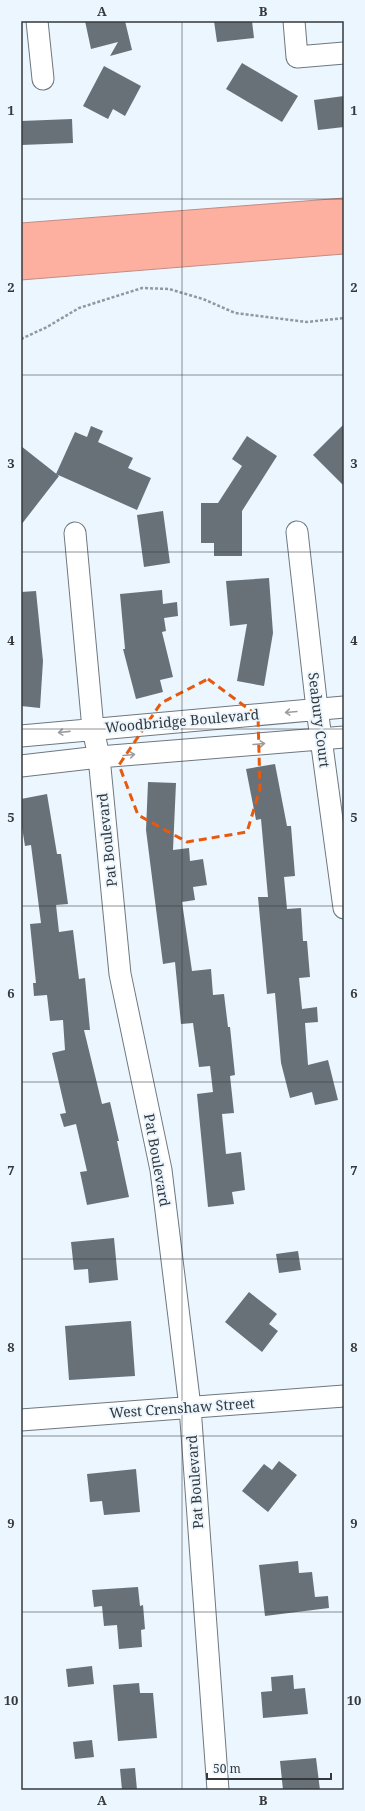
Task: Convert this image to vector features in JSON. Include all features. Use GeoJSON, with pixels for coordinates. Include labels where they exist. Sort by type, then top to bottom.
{"type":"FeatureCollection","features":[{"type":"Feature","properties":{"kind":"street"},"geometry":{"type":"LineString","coordinates":[[37,21],[43,79]]}},
{"type":"Feature","properties":{"kind":"street"},"geometry":{"type":"LineString","coordinates":[[294,21],[297,57],[344,53]]}},
{"type":"Feature","properties":{"kind":"street","name":"Seabury Court"},"geometry":{"type":"LineString","coordinates":[[297,532],[317,709],[344,908]]}},
{"type":"Feature","properties":{"kind":"street","name":"Pat Boulevard"},"geometry":{"type":"LineString","coordinates":[[75,533],[93,729],[98,757],[120,974],[161,1170],[190,1407],[218,1790]]}},
{"type":"Feature","properties":{"kind":"street","name":"Woodbridge Boulevard"},"geometry":{"type":"LineString","coordinates":[[21,736],[344,707]]}},
{"type":"Feature","properties":{"kind":"street","name":"Woodbridge Boulevard"},"geometry":{"type":"LineString","coordinates":[[21,766],[98,757],[344,737]]}},
{"type":"Feature","properties":{"kind":"street","name":"West Crenshaw Street"},"geometry":{"type":"LineString","coordinates":[[21,1420],[344,1396]]}},
{"type":"Feature","properties":{"kind":"path"},"geometry":{"type":"LineString","coordinates":[[21,339],[47,327],[79,308],[142,288],[169,289],[203,298],[235,313],[241,314],[307,322],[344,318]]}},
{"type":"Feature","properties":{"kind":"highlighted area"},"geometry":{"type":"Polygon","coordinates":[[[208,679],[258,716],[260,789],[247,832],[187,842],[138,815],[119,765],[161,703],[208,679]]]}},
{"type":"Feature","properties":{"kind":"shaded area"},"geometry":{"type":"Polygon","coordinates":[[[344,198],[344,254],[21,280],[21,223],[344,198]]]}},
{"type":"Feature","properties":{"kind":"building"},"geometry":{"type":"Polygon","coordinates":[[[85,21],[125,21],[132,50],[110,56],[118,42],[91,49],[85,21]]]}},
{"type":"Feature","properties":{"kind":"building"},"geometry":{"type":"Polygon","coordinates":[[[214,21],[252,21],[254,38],[217,42],[214,21]]]}},
{"type":"Feature","properties":{"kind":"building"},"geometry":{"type":"Polygon","coordinates":[[[242,63],[298,96],[282,122],[226,89],[242,63]]]}},
{"type":"Feature","properties":{"kind":"building"},"geometry":{"type":"Polygon","coordinates":[[[104,66],[141,86],[125,116],[113,109],[108,119],[83,106],[104,66]]]}},
{"type":"Feature","properties":{"kind":"building"},"geometry":{"type":"Polygon","coordinates":[[[344,96],[344,127],[318,130],[314,100],[344,96]]]}},
{"type":"Feature","properties":{"kind":"building"},"geometry":{"type":"Polygon","coordinates":[[[72,119],[73,143],[21,145],[21,121],[72,119]]]}},
{"type":"Feature","properties":{"kind":"building"},"geometry":{"type":"Polygon","coordinates":[[[344,424],[344,486],[313,455],[344,424]]]}},
{"type":"Feature","properties":{"kind":"building"},"geometry":{"type":"Polygon","coordinates":[[[91,426],[103,431],[98,442],[133,458],[128,468],[151,478],[137,510],[56,474],[75,432],[87,437],[91,426]]]}},
{"type":"Feature","properties":{"kind":"building"},"geometry":{"type":"Polygon","coordinates":[[[247,436],[277,456],[242,511],[242,556],[214,556],[214,543],[201,543],[201,503],[218,503],[242,466],[232,459],[247,436]]]}},
{"type":"Feature","properties":{"kind":"building"},"geometry":{"type":"Polygon","coordinates":[[[21,446],[59,476],[21,525],[21,446]]]}},
{"type":"Feature","properties":{"kind":"building"},"geometry":{"type":"Polygon","coordinates":[[[163,511],[170,563],[144,567],[137,515],[163,511]]]}},
{"type":"Feature","properties":{"kind":"building"},"geometry":{"type":"Polygon","coordinates":[[[269,578],[273,633],[264,686],[237,681],[247,624],[230,626],[226,581],[269,578]]]}},
{"type":"Feature","properties":{"kind":"building"},"geometry":{"type":"Polygon","coordinates":[[[162,590],[163,604],[177,602],[178,616],[164,618],[166,631],[162,632],[173,677],[160,680],[163,692],[136,699],[123,649],[125,649],[120,594],[162,590]]]}},
{"type":"Feature","properties":{"kind":"building"},"geometry":{"type":"Polygon","coordinates":[[[36,591],[43,661],[40,708],[21,706],[21,592],[36,591]]]}},
{"type":"Feature","properties":{"kind":"building"},"geometry":{"type":"Polygon","coordinates":[[[275,764],[287,826],[291,826],[295,876],[284,877],[287,909],[301,908],[303,941],[307,941],[310,977],[299,978],[302,1009],[317,1007],[318,1022],[305,1023],[308,1065],[328,1060],[338,1100],[315,1105],[312,1092],[290,1098],[281,1063],[275,993],[267,994],[258,897],[268,897],[261,819],[256,820],[246,769],[275,764]]]}},
{"type":"Feature","properties":{"kind":"building"},"geometry":{"type":"Polygon","coordinates":[[[148,782],[176,783],[173,850],[189,848],[190,861],[203,859],[207,885],[193,887],[195,900],[182,902],[192,971],[211,969],[213,995],[224,994],[228,1027],[230,1027],[235,1075],[230,1076],[234,1113],[222,1114],[226,1154],[241,1152],[245,1190],[232,1192],[234,1204],[208,1207],[197,1094],[213,1092],[210,1066],[199,1067],[193,1023],[181,1024],[175,962],[163,964],[146,830],[148,782]]]}},
{"type":"Feature","properties":{"kind":"building"},"geometry":{"type":"Polygon","coordinates":[[[47,794],[57,854],[61,854],[68,904],[56,905],[59,932],[73,930],[79,979],[85,978],[90,1030],[84,1030],[102,1104],[110,1102],[129,1197],[87,1205],[80,1172],[87,1171],[76,1124],[64,1127],[60,1114],[66,1113],[52,1053],[65,1050],[63,1020],[50,1021],[47,995],[34,996],[33,983],[36,983],[30,924],[41,923],[31,845],[25,846],[21,821],[21,799],[47,794]]]}},
{"type":"Feature","properties":{"kind":"building"},"geometry":{"type":"Polygon","coordinates":[[[114,1238],[118,1280],[89,1283],[88,1269],[74,1270],[71,1242],[114,1238]]]}},
{"type":"Feature","properties":{"kind":"building"},"geometry":{"type":"Polygon","coordinates":[[[298,1251],[301,1270],[279,1273],[276,1254],[298,1251]]]}},
{"type":"Feature","properties":{"kind":"building"},"geometry":{"type":"Polygon","coordinates":[[[249,1292],[277,1314],[269,1324],[278,1331],[262,1352],[225,1322],[249,1292]]]}},
{"type":"Feature","properties":{"kind":"building"},"geometry":{"type":"Polygon","coordinates":[[[131,1321],[135,1376],[69,1380],[65,1326],[131,1321]]]}},
{"type":"Feature","properties":{"kind":"building"},"geometry":{"type":"Polygon","coordinates":[[[279,1461],[297,1475],[268,1512],[242,1491],[264,1464],[272,1470],[279,1461]]]}},
{"type":"Feature","properties":{"kind":"building"},"geometry":{"type":"Polygon","coordinates":[[[136,1469],[140,1512],[104,1515],[102,1501],[90,1502],[87,1474],[136,1469]]]}},
{"type":"Feature","properties":{"kind":"building"},"geometry":{"type":"Polygon","coordinates":[[[298,1561],[299,1573],[312,1572],[315,1597],[328,1596],[329,1608],[265,1616],[259,1565],[298,1561]]]}},
{"type":"Feature","properties":{"kind":"building"},"geometry":{"type":"Polygon","coordinates":[[[138,1587],[140,1606],[143,1605],[145,1629],[141,1630],[142,1647],[119,1649],[117,1625],[104,1626],[102,1606],[94,1607],[92,1590],[138,1587]]]}},
{"type":"Feature","properties":{"kind":"building"},"geometry":{"type":"Polygon","coordinates":[[[92,1666],[94,1684],[68,1687],[66,1669],[92,1666]]]}},
{"type":"Feature","properties":{"kind":"building"},"geometry":{"type":"Polygon","coordinates":[[[293,1675],[294,1689],[305,1688],[308,1714],[263,1718],[261,1692],[272,1691],[271,1677],[293,1675]]]}},
{"type":"Feature","properties":{"kind":"building"},"geometry":{"type":"Polygon","coordinates":[[[139,1683],[140,1693],[153,1693],[157,1738],[118,1741],[113,1685],[139,1683]]]}},
{"type":"Feature","properties":{"kind":"building"},"geometry":{"type":"Polygon","coordinates":[[[92,1740],[94,1757],[75,1759],[73,1742],[92,1740]]]}},
{"type":"Feature","properties":{"kind":"building"},"geometry":{"type":"Polygon","coordinates":[[[316,1758],[320,1790],[283,1790],[280,1761],[316,1758]]]}},
{"type":"Feature","properties":{"kind":"building"},"geometry":{"type":"Polygon","coordinates":[[[135,1768],[137,1790],[122,1790],[120,1769],[135,1768]]]}}]}
